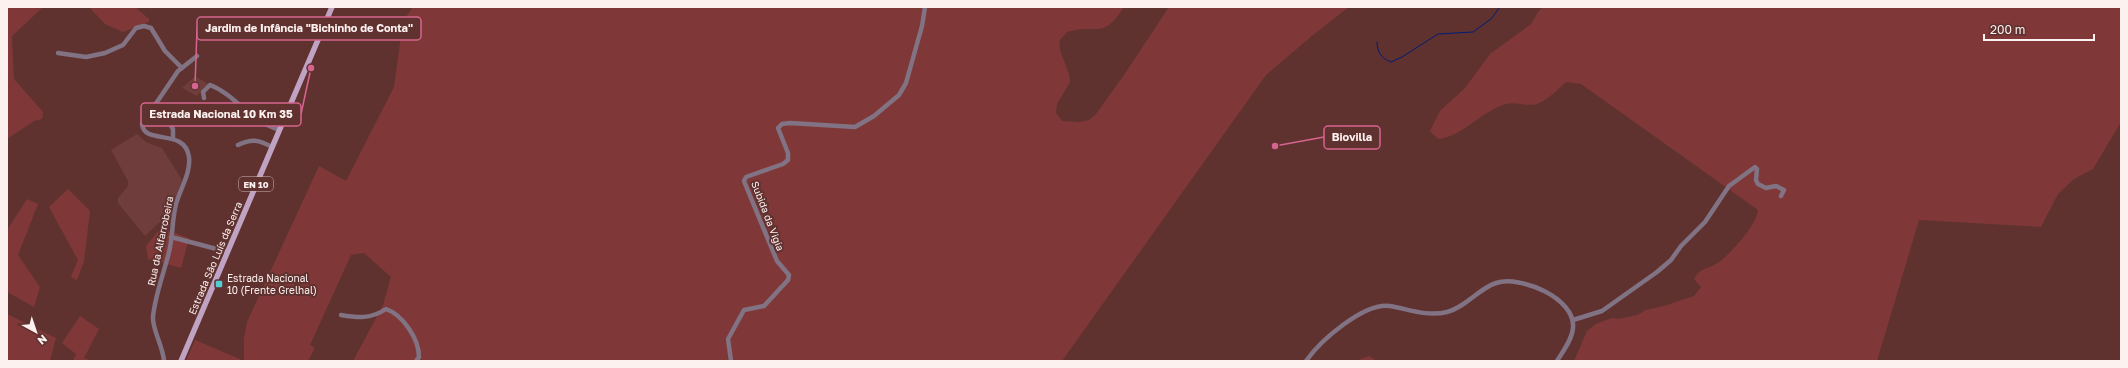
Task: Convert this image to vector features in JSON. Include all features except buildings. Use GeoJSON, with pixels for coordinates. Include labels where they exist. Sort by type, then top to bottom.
{"type":"FeatureCollection","features":[{"type":"Feature","properties":{"kind":"main road","name":"Estrada São Luís da Serra"},"geometry":{"type":"LineString","coordinates":[[181,361],[332,7]]}},
{"type":"Feature","properties":{"kind":"street","name":"Subida da Vigia"},"geometry":{"type":"LineString","coordinates":[[732,361],[728,340],[744,310],[764,306],[788,280],[789,275],[777,261],[744,181],[746,177],[783,164],[788,160],[788,153],[778,128],[782,124],[790,123],[855,127],[874,116],[899,95],[906,83],[922,26],[925,7]]}},
{"type":"Feature","properties":{"kind":"street"},"geometry":{"type":"LineString","coordinates":[[58,53],[86,57],[105,53],[123,45],[136,28],[144,26],[151,28],[165,50],[182,68]]}},
{"type":"Feature","properties":{"kind":"street"},"geometry":{"type":"LineString","coordinates":[[166,118],[174,129],[173,139],[150,136],[145,132],[142,124],[182,68],[197,56]]}},
{"type":"Feature","properties":{"kind":"street"},"geometry":{"type":"LineString","coordinates":[[204,98],[203,92],[210,85],[219,89],[243,106],[249,113],[262,122],[279,130]]}},
{"type":"Feature","properties":{"kind":"street"},"geometry":{"type":"LineString","coordinates":[[236,124],[249,113]]}},
{"type":"Feature","properties":{"kind":"street","name":"Rua da Alfarrobeira"},"geometry":{"type":"LineString","coordinates":[[164,361],[162,344],[155,329],[153,318],[169,253],[176,204],[185,182],[189,162],[186,149],[182,144],[173,139]]}},
{"type":"Feature","properties":{"kind":"street"},"geometry":{"type":"LineString","coordinates":[[238,145],[248,140],[259,140],[272,147]]}},
{"type":"Feature","properties":{"kind":"street"},"geometry":{"type":"LineString","coordinates":[[1573,320],[1602,311],[1657,272],[1671,260],[1681,246],[1705,222],[1729,186],[1738,177],[1754,167],[1757,169],[1756,180],[1758,184],[1766,188],[1776,186],[1784,190],[1781,196]]}},
{"type":"Feature","properties":{"kind":"street"},"geometry":{"type":"LineString","coordinates":[[171,237],[228,252]]}},
{"type":"Feature","properties":{"kind":"street"},"geometry":{"type":"LineString","coordinates":[[1306,361],[1319,344],[1332,333],[1368,311],[1380,306],[1431,314],[1446,312],[1460,307],[1495,283],[1507,280],[1527,284],[1545,290],[1556,298],[1573,320],[1573,329],[1570,339],[1557,361]]}},
{"type":"Feature","properties":{"kind":"street"},"geometry":{"type":"LineString","coordinates":[[342,315],[363,318],[376,315],[386,309],[398,314],[413,337],[419,350],[419,357],[416,361]]}},
{"type":"Feature","properties":{"kind":"shaded area"},"geometry":{"type":"Polygon","coordinates":[[[7,7],[43,7],[12,36],[14,79],[43,112],[42,119],[34,121],[7,139],[7,7]]]}},
{"type":"Feature","properties":{"kind":"shaded area"},"geometry":{"type":"Polygon","coordinates":[[[89,7],[135,7],[149,19],[149,22],[123,32],[105,24],[89,7]]]}},
{"type":"Feature","properties":{"kind":"shaded area"},"geometry":{"type":"Polygon","coordinates":[[[413,7],[1124,7],[1110,24],[1099,29],[1086,29],[1067,32],[1060,40],[1060,50],[1068,71],[1070,82],[1057,104],[1056,113],[1062,121],[1080,122],[1089,120],[1096,114],[1169,7],[1349,7],[1266,75],[1062,361],[353,361],[383,305],[391,277],[364,253],[351,255],[310,345],[314,347],[314,350],[308,361],[244,361],[244,338],[247,322],[319,166],[346,181],[394,87],[403,21],[413,7]]]}},
{"type":"Feature","properties":{"kind":"shaded area"},"geometry":{"type":"Polygon","coordinates":[[[1543,7],[2121,7],[2121,122],[2093,169],[2074,179],[2058,194],[2041,227],[1919,220],[1877,361],[1574,361],[1587,331],[1596,324],[1612,318],[1618,319],[1637,315],[1646,310],[1694,296],[1701,287],[1694,279],[1696,275],[1716,264],[1742,240],[1753,224],[1758,210],[1581,84],[1566,82],[1546,99],[1535,104],[1527,105],[1510,103],[1497,107],[1456,133],[1438,139],[1430,131],[1440,111],[1465,88],[1490,54],[1531,24],[1538,12],[1543,7]]]}},
{"type":"Feature","properties":{"kind":"shaded area"},"geometry":{"type":"Polygon","coordinates":[[[195,76],[208,84],[197,96],[182,88],[195,76]]]}},
{"type":"Feature","properties":{"kind":"shaded area"},"geometry":{"type":"Polygon","coordinates":[[[137,134],[146,142],[162,148],[182,180],[173,206],[172,224],[168,227],[164,220],[162,220],[145,236],[118,203],[118,198],[128,186],[128,181],[111,150],[137,134]]]}},
{"type":"Feature","properties":{"kind":"shaded area"},"geometry":{"type":"Polygon","coordinates":[[[68,189],[90,211],[84,261],[77,280],[71,277],[78,260],[49,207],[68,189]]]}},
{"type":"Feature","properties":{"kind":"shaded area"},"geometry":{"type":"Polygon","coordinates":[[[27,199],[38,204],[18,255],[40,287],[34,307],[7,292],[7,230],[27,199]]]}},
{"type":"Feature","properties":{"kind":"shaded area"},"geometry":{"type":"Polygon","coordinates":[[[167,225],[169,231],[189,238],[181,268],[148,259],[146,246],[160,229],[167,225]]]}},
{"type":"Feature","properties":{"kind":"shaded area"},"geometry":{"type":"Polygon","coordinates":[[[7,314],[56,338],[50,361],[7,361],[7,314]]]}},
{"type":"Feature","properties":{"kind":"shaded area"},"geometry":{"type":"Polygon","coordinates":[[[80,316],[99,329],[84,358],[91,361],[73,361],[76,354],[62,343],[80,316]]]}},
{"type":"Feature","properties":{"kind":"shaded area"},"geometry":{"type":"Polygon","coordinates":[[[195,340],[242,360],[242,361],[186,361],[195,340]]]}},
{"type":"Feature","properties":{"kind":"shaded area"},"geometry":{"type":"Polygon","coordinates":[[[1369,356],[1377,361],[1355,361],[1369,356]]]}},
{"type":"Feature","properties":{"kind":"waterway"},"geometry":{"type":"LineString","coordinates":[[1377,42],[1380,54],[1391,62],[1402,57],[1438,34],[1473,32],[1491,19],[1500,7]]}},
{"type":"Feature","properties":{"kind":"place","name":"Estrada Nacional 10 Km 35"},"geometry":{"type":"Point","coordinates":[311,68]}},
{"type":"Feature","properties":{"kind":"place","name":"Jardim de Infância \"Bichinho de Conta\""},"geometry":{"type":"Point","coordinates":[195,86]}},
{"type":"Feature","properties":{"kind":"place","name":"Biovilla"},"geometry":{"type":"Point","coordinates":[1275,146]}},
{"type":"Feature","properties":{"kind":"place","name":"Estrada Nacional 10 (Frente Grelhal)"},"geometry":{"type":"Point","coordinates":[219,284]}}]}
